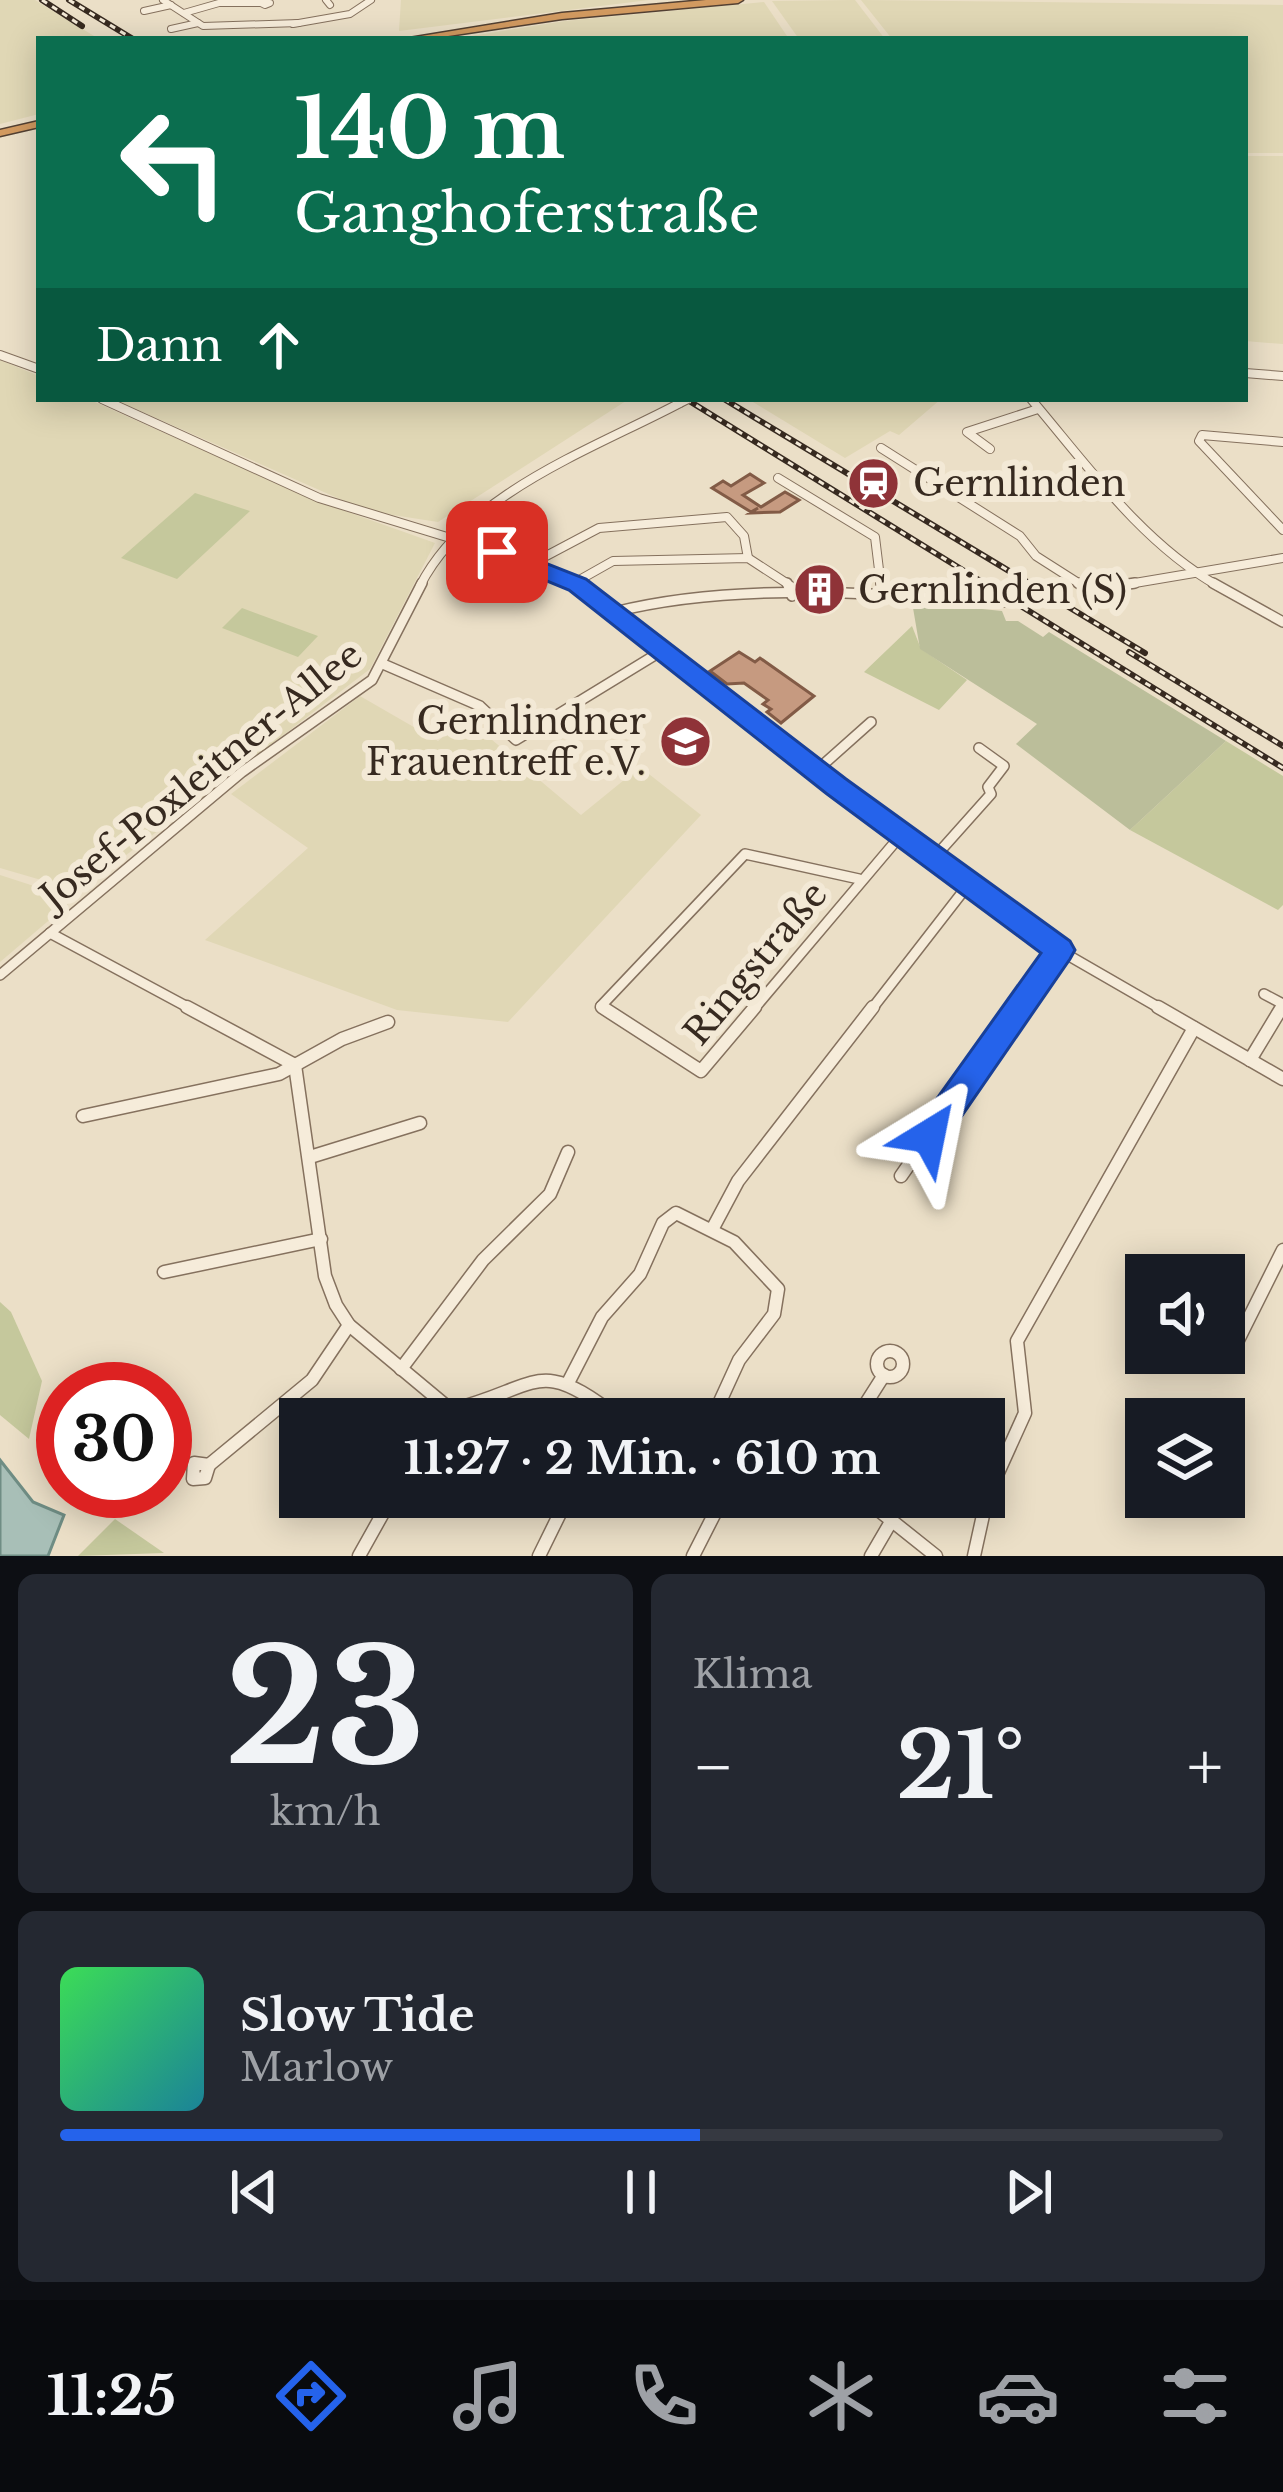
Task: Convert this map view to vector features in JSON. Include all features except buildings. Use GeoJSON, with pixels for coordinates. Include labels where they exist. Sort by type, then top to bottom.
{"type":"FeatureCollection","features":[{"type":"Feature","properties":{"kind":"highway"},"geometry":{"type":"LineString","coordinates":[[428,36],[562,16],[738,0]]}},
{"type":"Feature","properties":{"kind":"highway"},"geometry":{"type":"LineString","coordinates":[[0,134],[36,125]]}},
{"type":"Feature","properties":{"kind":"street"},"geometry":{"type":"LineString","coordinates":[[163,0],[209,26],[298,23],[364,9],[370,0]]}},
{"type":"Feature","properties":{"kind":"street"},"geometry":{"type":"LineString","coordinates":[[183,13],[209,2],[262,4],[258,24]]}},
{"type":"Feature","properties":{"kind":"street"},"geometry":{"type":"LineString","coordinates":[[330,4],[341,15]]}},
{"type":"Feature","properties":{"kind":"street"},"geometry":{"type":"LineString","coordinates":[[144,11],[171,5]]}},
{"type":"Feature","properties":{"kind":"street"},"geometry":{"type":"LineString","coordinates":[[171,29],[198,23]]}},
{"type":"Feature","properties":{"kind":"street"},"geometry":{"type":"LineString","coordinates":[[209,26],[209,36]]}},
{"type":"Feature","properties":{"kind":"street"},"geometry":{"type":"LineString","coordinates":[[0,355],[36,368]]}},
{"type":"Feature","properties":{"kind":"street"},"geometry":{"type":"LineString","coordinates":[[1248,373],[1283,376]]}},
{"type":"Feature","properties":{"kind":"street"},"geometry":{"type":"LineString","coordinates":[[109,402],[319,498],[574,583],[933,860],[1060,950],[1283,1078]]}},
{"type":"Feature","properties":{"kind":"street"},"geometry":{"type":"LineString","coordinates":[[452,539],[534,481],[682,402]]}},
{"type":"Feature","properties":{"kind":"street"},"geometry":{"type":"LineString","coordinates":[[1033,402],[1112,493],[1196,573],[1283,622]]}},
{"type":"Feature","properties":{"kind":"street"},"geometry":{"type":"LineString","coordinates":[[990,448],[967,432],[1038,409]]}},
{"type":"Feature","properties":{"kind":"street"},"geometry":{"type":"LineString","coordinates":[[1283,442],[1202,435],[1198,440],[1283,530]]}},
{"type":"Feature","properties":{"kind":"street"},"geometry":{"type":"LineString","coordinates":[[881,448],[1021,536],[1036,556],[1090,590],[1283,558]]}},
{"type":"Feature","properties":{"kind":"street"},"geometry":{"type":"LineString","coordinates":[[778,478],[875,537],[882,594]]}},
{"type":"Feature","properties":{"kind":"street"},"geometry":{"type":"LineString","coordinates":[[531,565],[567,538],[599,525],[727,517],[744,536],[748,558]]}},
{"type":"Feature","properties":{"kind":"street","name":"Josef-Poxleitner-Allee"},"geometry":{"type":"LineString","coordinates":[[0,975],[242,772],[364,686],[382,664],[425,574],[452,539]]}},
{"type":"Feature","properties":{"kind":"street"},"geometry":{"type":"LineString","coordinates":[[574,583],[614,561],[748,558],[792,586],[793,596]]}},
{"type":"Feature","properties":{"kind":"street"},"geometry":{"type":"LineString","coordinates":[[614,612],[657,599],[882,594],[1003,602]]}},
{"type":"Feature","properties":{"kind":"street"},"geometry":{"type":"LineString","coordinates":[[382,664],[480,706],[516,740],[660,652]]}},
{"type":"Feature","properties":{"kind":"street"},"geometry":{"type":"LineString","coordinates":[[816,771],[871,722]]}},
{"type":"Feature","properties":{"kind":"street"},"geometry":{"type":"LineString","coordinates":[[933,860],[991,794],[988,787],[1004,766],[1001,759],[979,748]]}},
{"type":"Feature","properties":{"kind":"street","name":"Ringstraße"},"geometry":{"type":"LineString","coordinates":[[859,879],[745,854],[601,1006],[701,1071],[901,835]]}},
{"type":"Feature","properties":{"kind":"street"},"geometry":{"type":"LineString","coordinates":[[713,1226],[738,1181],[968,885]]}},
{"type":"Feature","properties":{"kind":"street"},"geometry":{"type":"LineString","coordinates":[[50,933],[295,1065]]}},
{"type":"Feature","properties":{"kind":"street"},"geometry":{"type":"LineString","coordinates":[[901,1176],[1060,950]]}},
{"type":"Feature","properties":{"kind":"street"},"geometry":{"type":"LineString","coordinates":[[1250,1060],[1283,1005],[1264,994]]}},
{"type":"Feature","properties":{"kind":"street"},"geometry":{"type":"LineString","coordinates":[[83,1116],[279,1074],[388,1022]]}},
{"type":"Feature","properties":{"kind":"street"},"geometry":{"type":"LineString","coordinates":[[974,1556],[987,1497],[1024,1413],[1017,1341],[1194,1028]]}},
{"type":"Feature","properties":{"kind":"street"},"geometry":{"type":"LineString","coordinates":[[295,1065],[325,1276],[349,1325],[432,1398]]}},
{"type":"Feature","properties":{"kind":"street"},"geometry":{"type":"LineString","coordinates":[[310,1157],[420,1124]]}},
{"type":"Feature","properties":{"kind":"street"},"geometry":{"type":"LineString","coordinates":[[400,1369],[483,1259],[550,1194],[568,1152]]}},
{"type":"Feature","properties":{"kind":"street"},"geometry":{"type":"LineString","coordinates":[[569,1381],[602,1317],[652,1255],[663,1223],[676,1213],[713,1226],[764,1268],[778,1289],[774,1314],[739,1360],[722,1398]]}},
{"type":"Feature","properties":{"kind":"street"},"geometry":{"type":"LineString","coordinates":[[164,1272],[321,1240]]}},
{"type":"Feature","properties":{"kind":"street"},"geometry":{"type":"LineString","coordinates":[[1245,1326],[1283,1250]]}},
{"type":"Feature","properties":{"kind":"street"},"geometry":{"type":"LineString","coordinates":[[208,1465],[312,1380],[349,1325]]}},
{"type":"Feature","properties":{"kind":"street"},"geometry":{"type":"LineString","coordinates":[[869,1398],[884,1375]]}},
{"type":"Feature","properties":{"kind":"street"},"geometry":{"type":"LineString","coordinates":[[498,1398],[536,1382],[569,1381],[592,1398]]}},
{"type":"Feature","properties":{"kind":"street"},"geometry":{"type":"LineString","coordinates":[[358,1556],[380,1518]]}},
{"type":"Feature","properties":{"kind":"street"},"geometry":{"type":"LineString","coordinates":[[539,1556],[558,1518]]}},
{"type":"Feature","properties":{"kind":"street"},"geometry":{"type":"LineString","coordinates":[[693,1556],[711,1518]]}},
{"type":"Feature","properties":{"kind":"street"},"geometry":{"type":"LineString","coordinates":[[889,1518],[936,1556]]}},
{"type":"Feature","properties":{"kind":"street"},"geometry":{"type":"LineString","coordinates":[[871,1556],[892,1520]]}},
{"type":"Feature","properties":{"kind":"shaded area"},"geometry":{"type":"Polygon","coordinates":[[[0,0],[35,0],[94,36],[36,36],[36,115],[0,124],[0,0]]]}},
{"type":"Feature","properties":{"kind":"shaded area"},"geometry":{"type":"Polygon","coordinates":[[[401,0],[649,0],[399,31],[401,0]]]}},
{"type":"Feature","properties":{"kind":"shaded area"},"geometry":{"type":"Polygon","coordinates":[[[855,0],[883,36],[797,36],[772,1],[855,0]]]}},
{"type":"Feature","properties":{"kind":"shaded area"},"geometry":{"type":"Polygon","coordinates":[[[861,0],[1283,5],[1283,153],[1248,153],[1248,36],[890,36],[861,0]]]}},
{"type":"Feature","properties":{"kind":"shaded area"},"geometry":{"type":"Polygon","coordinates":[[[764,2],[787,36],[471,36],[565,21],[764,2]]]}},
{"type":"Feature","properties":{"kind":"shaded area"},"geometry":{"type":"Polygon","coordinates":[[[1248,156],[1283,156],[1283,344],[1248,341],[1248,156]]]}},
{"type":"Feature","properties":{"kind":"shaded area"},"geometry":{"type":"Polygon","coordinates":[[[0,360],[36,375],[36,402],[95,402],[317,501],[435,543],[370,669],[79,891],[0,868],[0,360]]]}},
{"type":"Feature","properties":{"kind":"shaded area"},"geometry":{"type":"Polygon","coordinates":[[[120,402],[624,402],[438,522],[367,511],[120,402]]]}},
{"type":"Feature","properties":{"kind":"shaded area"},"geometry":{"type":"Polygon","coordinates":[[[753,402],[938,402],[899,435],[890,431],[845,458],[753,402]]]}},
{"type":"Feature","properties":{"kind":"shaded area"},"geometry":{"type":"Polygon","coordinates":[[[360,696],[438,741],[466,718],[581,815],[640,767],[701,815],[508,1022],[397,1010],[205,940],[308,848],[231,794],[360,696]]]}},
{"type":"Feature","properties":{"kind":"shaded area"},"geometry":{"type":"Polygon","coordinates":[[[0,875],[74,899],[0,962],[0,875]]]}},
{"type":"Feature","properties":{"kind":"green space"},"geometry":{"type":"Polygon","coordinates":[[[195,493],[250,511],[177,579],[121,558],[195,493]]]}},
{"type":"Feature","properties":{"kind":"green space"},"geometry":{"type":"Polygon","coordinates":[[[912,602],[1002,611],[1006,621],[1018,621],[1043,637],[1049,632],[1226,741],[1130,830],[1016,744],[1037,724],[920,649],[912,602]]]}},
{"type":"Feature","properties":{"kind":"green space"},"geometry":{"type":"Polygon","coordinates":[[[242,608],[318,636],[298,657],[222,628],[242,608]]]}},
{"type":"Feature","properties":{"kind":"green space"},"geometry":{"type":"Polygon","coordinates":[[[912,626],[921,649],[967,680],[939,710],[864,672],[912,626]]]}},
{"type":"Feature","properties":{"kind":"green space"},"geometry":{"type":"Polygon","coordinates":[[[1226,741],[1283,776],[1283,905],[1278,910],[1130,830],[1226,741]]]}},
{"type":"Feature","properties":{"kind":"green space"},"geometry":{"type":"Polygon","coordinates":[[[0,1302],[11,1312],[36,1368],[36,1408],[29,1439],[0,1415],[0,1302]]]}},
{"type":"Feature","properties":{"kind":"green space"},"geometry":{"type":"Polygon","coordinates":[[[115,1519],[164,1553],[78,1556],[115,1519]]]}},
{"type":"Feature","properties":{"kind":"water"},"geometry":{"type":"Polygon","coordinates":[[[0,1460],[36,1503],[36,1518],[63,1518],[48,1556],[0,1556],[0,1460]]]}},
{"type":"Feature","properties":{"kind":"railway"},"geometry":{"type":"LineString","coordinates":[[42,0],[82,26]]}},
{"type":"Feature","properties":{"kind":"railway"},"geometry":{"type":"LineString","coordinates":[[69,0],[128,36]]}},
{"type":"Feature","properties":{"kind":"railway"},"geometry":{"type":"LineString","coordinates":[[691,402],[1283,768]]}},
{"type":"Feature","properties":{"kind":"railway"},"geometry":{"type":"LineString","coordinates":[[729,402],[1145,653]]}},
{"type":"Feature","properties":{"kind":"railway"},"geometry":{"type":"LineString","coordinates":[[1129,652],[1283,746]]}},
{"type":"Feature","properties":{"kind":"place","name":"Gernlinden"},"geometry":{"type":"Point","coordinates":[874,483]}},
{"type":"Feature","properties":{"kind":"place","name":"Gernlinden (S)"},"geometry":{"type":"Point","coordinates":[819,590]}},
{"type":"Feature","properties":{"kind":"place","name":"Gernlindner Frauentreff e.V."},"geometry":{"type":"Point","coordinates":[685,742]}},
{"type":"Feature","properties":{"kind":"route"},"geometry":{"type":"LineString","coordinates":[[497,552],[577,584],[836,787],[1060,950],[929,1136]]}}]}
